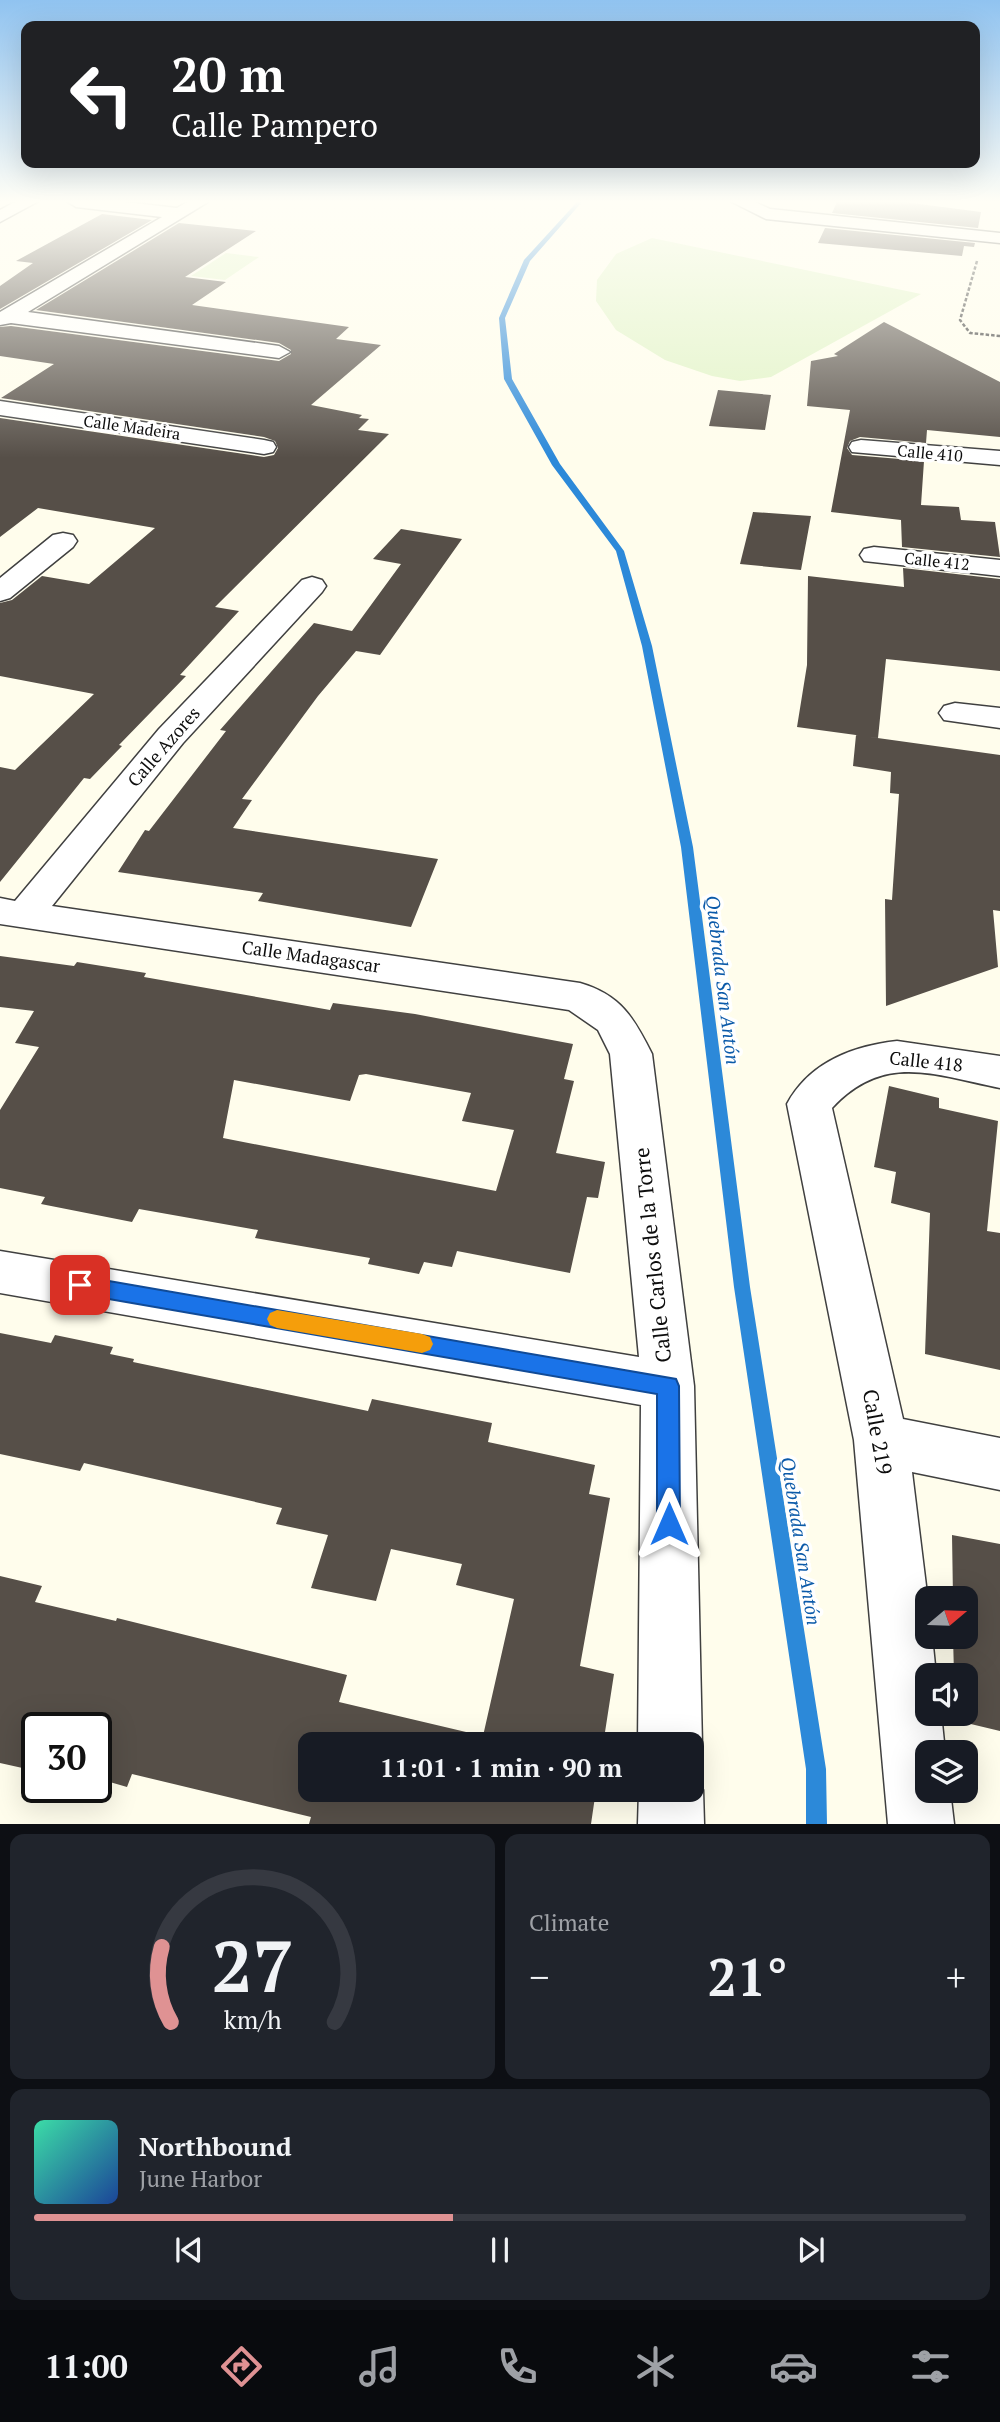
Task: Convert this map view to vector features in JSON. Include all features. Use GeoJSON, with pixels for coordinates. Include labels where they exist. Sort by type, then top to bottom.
{"type":"FeatureCollection","features":[{"type":"Feature","properties":{"kind":"street"},"geometry":{"type":"LineString","coordinates":[[4,318],[57,287]]}},
{"type":"Feature","properties":{"kind":"street"},"geometry":{"type":"LineString","coordinates":[[4,318],[279,352]]}},
{"type":"Feature","properties":{"kind":"street","name":"Calle Madeira"},"geometry":{"type":"LineString","coordinates":[[0,408],[264,447]]}},
{"type":"Feature","properties":{"kind":"street","name":"Calle 410"},"geometry":{"type":"LineString","coordinates":[[861,447],[1000,458]]}},
{"type":"Feature","properties":{"kind":"street"},"geometry":{"type":"LineString","coordinates":[[0,592],[63,541]]}},
{"type":"Feature","properties":{"kind":"street","name":"Calle 412"},"geometry":{"type":"LineString","coordinates":[[874,555],[1000,568]]}},
{"type":"Feature","properties":{"kind":"street","name":"Calle Azores"},"geometry":{"type":"LineString","coordinates":[[12,913],[171,736],[312,586]]}},
{"type":"Feature","properties":{"kind":"street"},"geometry":{"type":"LineString","coordinates":[[955,713],[1000,718]]}},
{"type":"Feature","properties":{"kind":"street","name":"Calle Madagascar"},"geometry":{"type":"LineString","coordinates":[[12,913],[580,997],[615,1021]]}},
{"type":"Feature","properties":{"kind":"street","name":"Calle Carlos de la Torre"},"geometry":{"type":"LineString","coordinates":[[615,1021],[631,1054],[668,1386],[670,1732]]}},
{"type":"Feature","properties":{"kind":"street","name":"Calle 418"},"geometry":{"type":"LineString","coordinates":[[852,1065],[878,1057],[911,1057],[1000,1072]]}},
{"type":"Feature","properties":{"kind":"street","name":"Calle 219"},"geometry":{"type":"LineString","coordinates":[[852,1065],[827,1082],[809,1104],[881,1440],[922,1824]]}},
{"type":"Feature","properties":{"kind":"street"},"geometry":{"type":"LineString","coordinates":[[0,1272],[668,1386]]}},
{"type":"Feature","properties":{"kind":"street"},"geometry":{"type":"LineString","coordinates":[[881,1440],[1000,1464]]}},
{"type":"Feature","properties":{"kind":"street"},"geometry":{"type":"LineString","coordinates":[[671,1802],[671,1824]]}},
{"type":"Feature","properties":{"kind":"path"},"geometry":{"type":"LineString","coordinates":[[972,287],[960,320],[970,332],[1000,336]]}},
{"type":"Feature","properties":{"kind":"green space"},"geometry":{"type":"Polygon","coordinates":[[[597,287],[888,287],[921,294],[771,377],[740,381],[712,376],[665,360],[616,330],[596,301],[597,287]]]}},
{"type":"Feature","properties":{"kind":"building"},"geometry":{"type":"Polygon","coordinates":[[[0,287],[37,287],[0,309],[0,287]]]}},
{"type":"Feature","properties":{"kind":"building"},"geometry":{"type":"Polygon","coordinates":[[[74,287],[218,287],[192,305],[349,327],[336,339],[381,345],[311,405],[362,415],[359,418],[369,419],[358,430],[389,434],[215,607],[239,611],[180,675],[186,676],[119,745],[122,746],[90,779],[84,778],[0,882],[0,767],[15,770],[94,694],[0,676],[0,603],[12,600],[42,576],[89,584],[155,528],[38,508],[0,537],[0,418],[264,457],[274,455],[278,448],[275,441],[264,437],[1,398],[54,364],[0,356],[0,327],[11,326],[279,361],[291,354],[291,350],[279,343],[36,310],[74,287]]]}},
{"type":"Feature","properties":{"kind":"building"},"geometry":{"type":"Polygon","coordinates":[[[884,322],[1000,382],[1000,437],[927,430],[926,443],[860,437],[850,441],[847,448],[852,455],[924,461],[921,505],[959,507],[961,520],[995,522],[1000,557],[902,547],[901,520],[831,512],[850,410],[807,406],[811,361],[838,356],[834,354],[884,322]]]}},
{"type":"Feature","properties":{"kind":"building"},"geometry":{"type":"Polygon","coordinates":[[[718,390],[771,395],[765,430],[709,426],[718,390]]]}},
{"type":"Feature","properties":{"kind":"building"},"geometry":{"type":"Polygon","coordinates":[[[753,512],[811,516],[801,570],[740,564],[753,512]]]}},
{"type":"Feature","properties":{"kind":"building"},"geometry":{"type":"Polygon","coordinates":[[[401,529],[462,539],[380,655],[356,651],[318,696],[242,799],[252,800],[233,828],[438,859],[411,927],[258,901],[263,893],[118,872],[145,830],[149,831],[226,731],[220,730],[314,623],[352,631],[401,564],[373,559],[401,529]]]}},
{"type":"Feature","properties":{"kind":"building"},"geometry":{"type":"Polygon","coordinates":[[[903,568],[1000,579],[1000,671],[886,659],[878,738],[797,727],[807,665],[808,576],[904,587],[903,568]]]}},
{"type":"Feature","properties":{"kind":"building"},"geometry":{"type":"Polygon","coordinates":[[[856,735],[1000,755],[1000,911],[993,910],[998,967],[886,1006],[885,899],[892,900],[899,794],[890,793],[891,772],[853,766],[856,735]]]}},
{"type":"Feature","properties":{"kind":"building"},"geometry":{"type":"Polygon","coordinates":[[[0,956],[74,966],[77,962],[146,973],[144,977],[330,1010],[333,1003],[415,1014],[573,1044],[564,1079],[574,1081],[556,1153],[605,1162],[598,1198],[587,1197],[570,1273],[457,1251],[452,1267],[424,1262],[419,1274],[368,1264],[370,1258],[255,1238],[258,1230],[139,1209],[132,1222],[41,1204],[45,1197],[0,1188],[0,1110],[39,1047],[15,1043],[34,1011],[0,1007],[0,956]],[[366,1074],[359,1075],[350,1101],[234,1080],[223,1138],[496,1191],[514,1130],[462,1121],[471,1093],[366,1074]]]}},
{"type":"Feature","properties":{"kind":"building"},"geometry":{"type":"Polygon","coordinates":[[[889,1086],[939,1098],[939,1108],[998,1121],[987,1231],[1000,1233],[1000,1370],[925,1354],[930,1213],[891,1203],[896,1172],[874,1167],[889,1086]]]}},
{"type":"Feature","properties":{"kind":"building"},"geometry":{"type":"Polygon","coordinates":[[[0,1333],[51,1343],[55,1335],[113,1347],[110,1354],[134,1359],[133,1362],[368,1411],[372,1399],[492,1423],[488,1442],[595,1465],[589,1494],[610,1498],[580,1666],[614,1674],[605,1732],[484,1732],[514,1599],[456,1585],[462,1564],[391,1549],[376,1601],[311,1588],[328,1535],[276,1524],[282,1508],[84,1463],[80,1471],[0,1454],[0,1333]]]}},
{"type":"Feature","properties":{"kind":"building"},"geometry":{"type":"Polygon","coordinates":[[[952,1535],[1000,1544],[1000,1731],[978,1726],[978,1663],[954,1663],[953,1649],[978,1649],[978,1586],[953,1586],[952,1535]]]}},
{"type":"Feature","properties":{"kind":"building"},"geometry":{"type":"Polygon","coordinates":[[[0,1576],[42,1586],[35,1602],[116,1621],[117,1618],[347,1675],[339,1702],[466,1732],[298,1732],[298,1802],[594,1802],[591,1824],[309,1824],[311,1817],[132,1774],[127,1787],[112,1783],[112,1712],[21,1712],[21,1768],[0,1763],[0,1576]]]}},
{"type":"Feature","properties":{"kind":"waterway","name":"Quebrada San Antón"},"geometry":{"type":"LineString","coordinates":[[515,287],[502,318],[508,379],[556,465],[620,551],[647,646],[687,847],[742,1287],[816,1769],[817,1824]]}},
{"type":"Feature","properties":{"kind":"slow traffic"},"geometry":{"type":"LineString","coordinates":[[277,1319],[422,1344]]}},
{"type":"Feature","properties":{"kind":"route"},"geometry":{"type":"LineString","coordinates":[[80,1285],[668,1386],[669,1524]]}}]}
